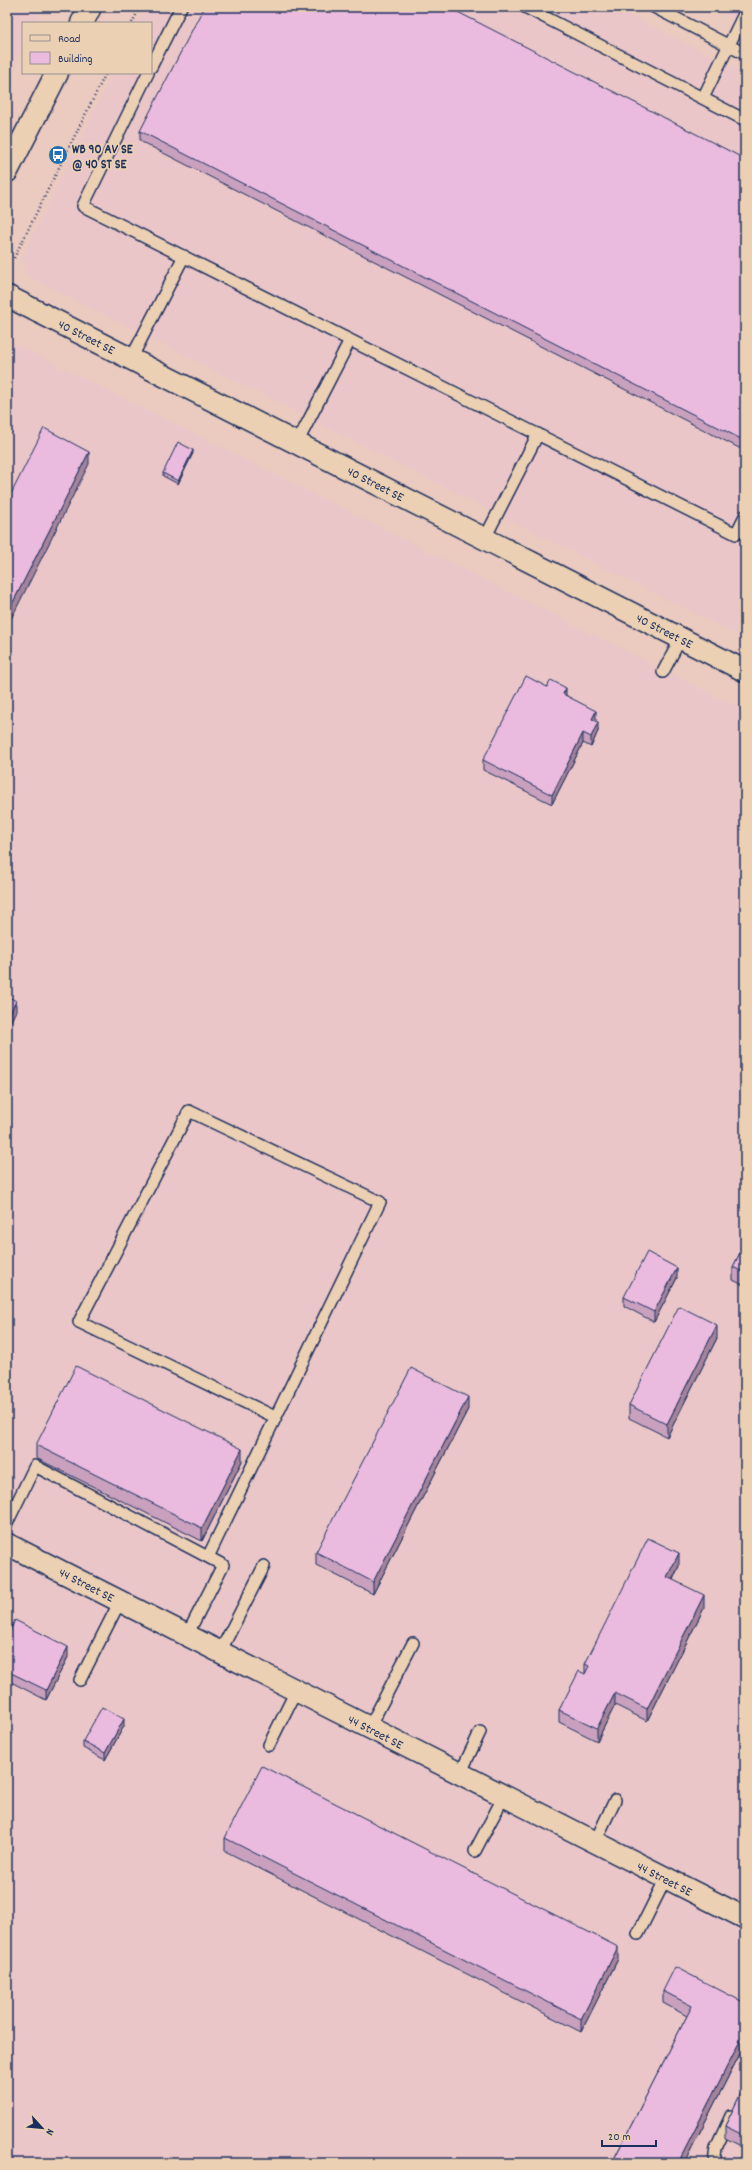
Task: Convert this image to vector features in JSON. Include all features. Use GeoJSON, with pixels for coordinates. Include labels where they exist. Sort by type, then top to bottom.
{"type":"FeatureCollection","features":[{"type":"Feature","properties":{"kind":"street"},"geometry":{"type":"LineString","coordinates":[[82,22],[90,7]]}},
{"type":"Feature","properties":{"kind":"street"},"geometry":{"type":"LineString","coordinates":[[7,171],[56,74]]}},
{"type":"Feature","properties":{"kind":"street","name":"40 Street SE"},"geometry":{"type":"LineString","coordinates":[[7,296],[745,671]]}},
{"type":"Feature","properties":{"kind":"street","name":"44 Street SE"},"geometry":{"type":"LineString","coordinates":[[7,1544],[745,1918]]}},
{"type":"Feature","properties":{"kind":"lane"},"geometry":{"type":"LineString","coordinates":[[152,65],[181,7]]}},
{"type":"Feature","properties":{"kind":"lane"},"geometry":{"type":"LineString","coordinates":[[525,7],[745,120]]}},
{"type":"Feature","properties":{"kind":"lane"},"geometry":{"type":"LineString","coordinates":[[654,7],[745,54]]}},
{"type":"Feature","properties":{"kind":"lane"},"geometry":{"type":"LineString","coordinates":[[703,98],[745,12]]}},
{"type":"Feature","properties":{"kind":"lane"},"geometry":{"type":"LineString","coordinates":[[148,74],[83,206],[736,534],[745,516]]}},
{"type":"Feature","properties":{"kind":"lane"},"geometry":{"type":"LineString","coordinates":[[131,359],[184,256]]}},
{"type":"Feature","properties":{"kind":"lane"},"geometry":{"type":"LineString","coordinates":[[297,443],[350,340]]}},
{"type":"Feature","properties":{"kind":"lane"},"geometry":{"type":"LineString","coordinates":[[484,538],[538,434]]}},
{"type":"Feature","properties":{"kind":"lane"},"geometry":{"type":"LineString","coordinates":[[663,672],[680,638]]}},
{"type":"Feature","properties":{"kind":"lane"},"geometry":{"type":"LineString","coordinates":[[208,1557],[380,1202],[189,1111],[79,1322],[275,1417]]}},
{"type":"Feature","properties":{"kind":"lane"},"geometry":{"type":"LineString","coordinates":[[7,1523],[35,1466],[223,1565],[187,1635]]}},
{"type":"Feature","properties":{"kind":"lane"},"geometry":{"type":"LineString","coordinates":[[220,1652],[264,1566]]}},
{"type":"Feature","properties":{"kind":"lane"},"geometry":{"type":"LineString","coordinates":[[80,1680],[120,1601]]}},
{"type":"Feature","properties":{"kind":"lane"},"geometry":{"type":"LineString","coordinates":[[369,1728],[413,1643]]}},
{"type":"Feature","properties":{"kind":"lane"},"geometry":{"type":"LineString","coordinates":[[269,1745],[296,1691]]}},
{"type":"Feature","properties":{"kind":"lane"},"geometry":{"type":"LineString","coordinates":[[460,1774],[480,1732]]}},
{"type":"Feature","properties":{"kind":"lane"},"geometry":{"type":"LineString","coordinates":[[475,1851],[504,1796]]}},
{"type":"Feature","properties":{"kind":"lane"},"geometry":{"type":"LineString","coordinates":[[595,1842],[615,1800]]}},
{"type":"Feature","properties":{"kind":"lane"},"geometry":{"type":"LineString","coordinates":[[638,1934],[666,1878]]}},
{"type":"Feature","properties":{"kind":"lane"},"geometry":{"type":"LineString","coordinates":[[714,2163],[716,2148],[736,2107]]}},
{"type":"Feature","properties":{"kind":"path"},"geometry":{"type":"LineString","coordinates":[[132,22],[140,7]]}},
{"type":"Feature","properties":{"kind":"path"},"geometry":{"type":"LineString","coordinates":[[14,258],[106,74]]}},
{"type":"Feature","properties":{"kind":"shaded area"},"geometry":{"type":"Polygon","coordinates":[[[7,7],[43,7],[36,22],[22,22],[22,48],[7,78],[7,7]]]}},
{"type":"Feature","properties":{"kind":"shaded area"},"geometry":{"type":"Polygon","coordinates":[[[145,7],[614,7],[745,73],[745,639],[28,276],[22,256],[113,74],[152,74],[152,22],[138,22],[145,7]]]}},
{"type":"Feature","properties":{"kind":"shaded area"},"geometry":{"type":"Polygon","coordinates":[[[709,7],[745,7],[745,25],[709,7]]]}},
{"type":"Feature","properties":{"kind":"shaded area"},"geometry":{"type":"Polygon","coordinates":[[[7,340],[745,711],[745,2163],[7,2163],[7,340]]]}},
{"type":"Feature","properties":{"kind":"building"},"geometry":{"type":"Polygon","coordinates":[[[204,7],[448,7],[745,159],[745,441],[140,131],[204,7]]]}},
{"type":"Feature","properties":{"kind":"building"},"geometry":{"type":"Polygon","coordinates":[[[44,428],[89,452],[7,614],[7,502],[44,428]]]}},
{"type":"Feature","properties":{"kind":"building"},"geometry":{"type":"Polygon","coordinates":[[[178,442],[193,450],[178,481],[163,473],[178,442]]]}},
{"type":"Feature","properties":{"kind":"building"},"geometry":{"type":"Polygon","coordinates":[[[526,676],[547,687],[551,680],[566,688],[563,694],[596,711],[592,719],[598,722],[591,737],[583,733],[552,795],[483,760],[526,676]]]}},
{"type":"Feature","properties":{"kind":"building"},"geometry":{"type":"Polygon","coordinates":[[[7,996],[16,1001],[7,1019],[7,996]]]}},
{"type":"Feature","properties":{"kind":"building"},"geometry":{"type":"Polygon","coordinates":[[[745,1243],[745,1273],[733,1267],[745,1243]]]}},
{"type":"Feature","properties":{"kind":"building"},"geometry":{"type":"Polygon","coordinates":[[[647,1252],[677,1268],[654,1312],[624,1297],[647,1252]]]}},
{"type":"Feature","properties":{"kind":"building"},"geometry":{"type":"Polygon","coordinates":[[[679,1306],[717,1325],[667,1424],[629,1405],[679,1306]]]}},
{"type":"Feature","properties":{"kind":"building"},"geometry":{"type":"Polygon","coordinates":[[[76,1366],[242,1449],[202,1528],[36,1445],[76,1366]]]}},
{"type":"Feature","properties":{"kind":"building"},"geometry":{"type":"Polygon","coordinates":[[[411,1368],[468,1397],[373,1582],[316,1552],[411,1368]]]}},
{"type":"Feature","properties":{"kind":"building"},"geometry":{"type":"Polygon","coordinates":[[[648,1538],[679,1553],[667,1577],[704,1595],[647,1709],[615,1693],[597,1728],[559,1710],[579,1671],[585,1674],[589,1666],[585,1664],[648,1538]]]}},
{"type":"Feature","properties":{"kind":"building"},"geometry":{"type":"Polygon","coordinates":[[[15,1620],[68,1647],[46,1690],[7,1671],[7,1637],[15,1620]]]}},
{"type":"Feature","properties":{"kind":"building"},"geometry":{"type":"Polygon","coordinates":[[[102,1707],[124,1719],[105,1753],[83,1741],[102,1707]]]}},
{"type":"Feature","properties":{"kind":"building"},"geometry":{"type":"Polygon","coordinates":[[[262,1766],[618,1947],[581,2019],[225,1838],[262,1766]]]}},
{"type":"Feature","properties":{"kind":"building"},"geometry":{"type":"Polygon","coordinates":[[[675,1967],[745,2003],[745,2031],[678,2163],[612,2163],[692,2006],[663,1991],[675,1967]]]}},
{"type":"Feature","properties":{"kind":"building"},"geometry":{"type":"Polygon","coordinates":[[[745,2085],[745,2136],[725,2126],[745,2085]]]}},
{"type":"Feature","properties":{"kind":"place","name":"WB 90 AV SE @ 40 ST SE"},"geometry":{"type":"Point","coordinates":[58,155]}}]}
